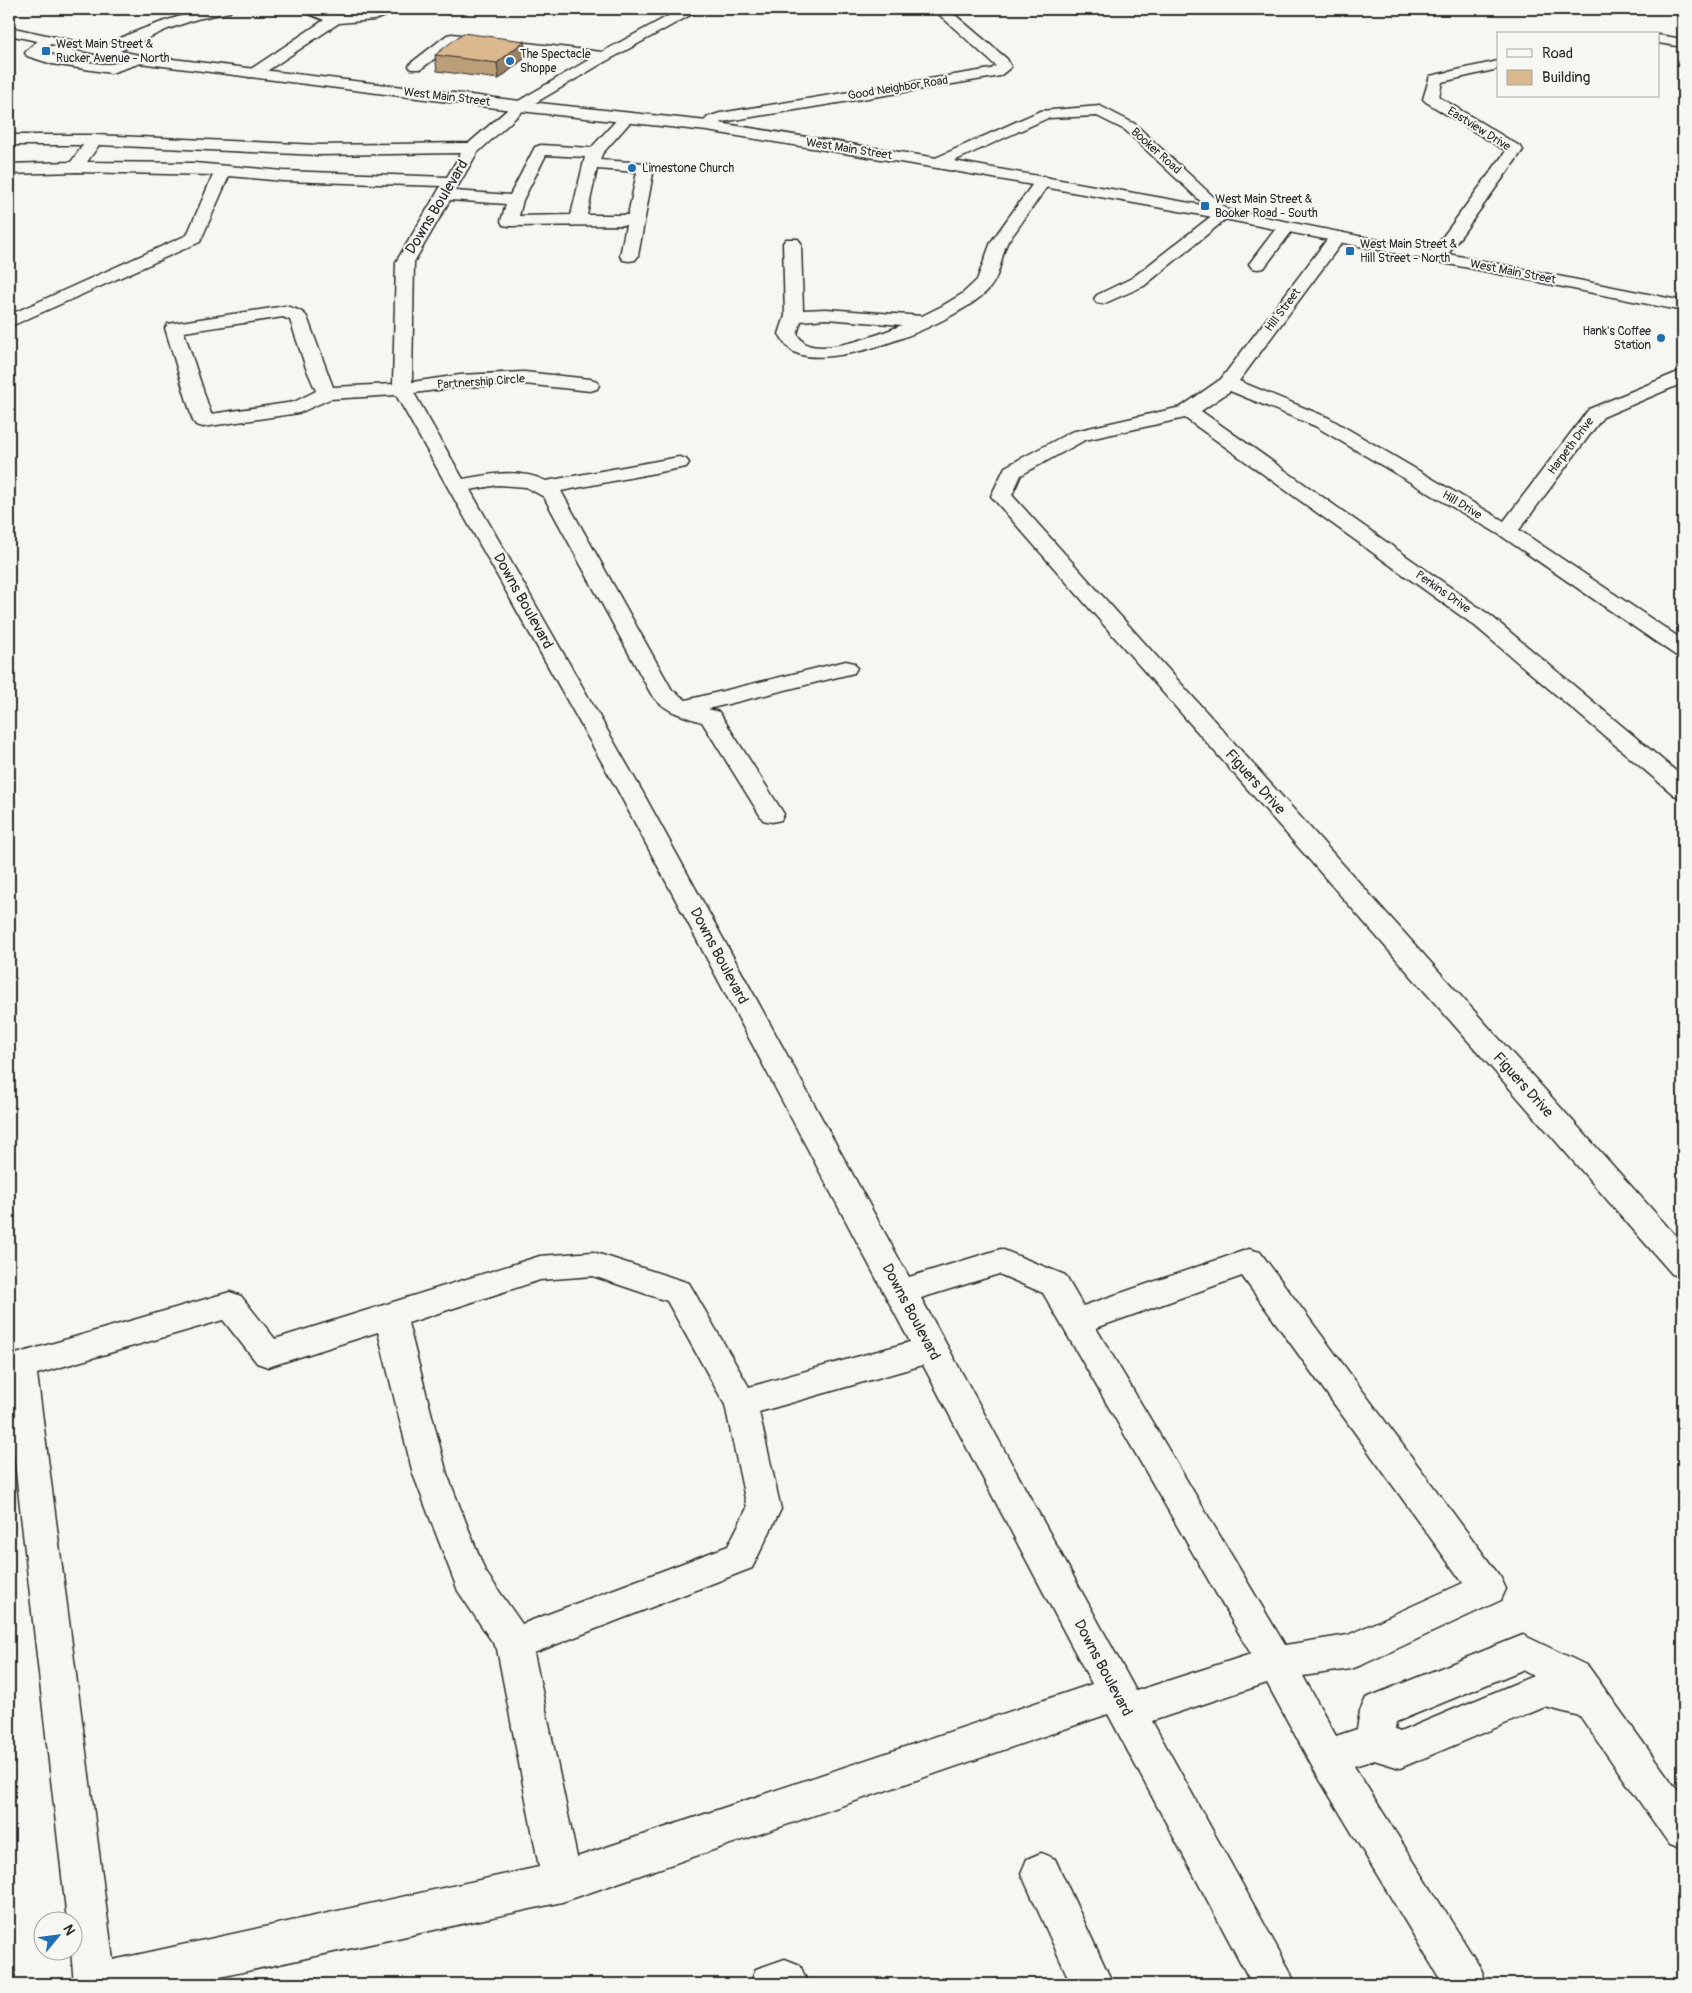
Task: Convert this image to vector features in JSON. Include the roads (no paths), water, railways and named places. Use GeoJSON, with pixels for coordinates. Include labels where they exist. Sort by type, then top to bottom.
{"type":"FeatureCollection","features":[{"type":"Feature","properties":{"kind":"street"},"geometry":{"type":"LineString","coordinates":[[106,52],[158,26],[195,14],[225,9]]}},
{"type":"Feature","properties":{"kind":"street"},"geometry":{"type":"LineString","coordinates":[[309,9],[336,19],[374,16],[380,13],[382,9]]}},
{"type":"Feature","properties":{"kind":"street","name":"Downs Boulevard"},"geometry":{"type":"LineString","coordinates":[[691,9],[603,56],[520,106],[474,148],[405,262],[402,389],[630,791],[1274,1984]]}},
{"type":"Feature","properties":{"kind":"street"},"geometry":{"type":"LineString","coordinates":[[940,9],[945,9]]}},
{"type":"Feature","properties":{"kind":"street","name":"Good Neighbor Road"},"geometry":{"type":"LineString","coordinates":[[707,126],[713,120],[726,117],[994,73],[1002,70],[1004,67],[1002,62],[940,9]]}},
{"type":"Feature","properties":{"kind":"street"},"geometry":{"type":"LineString","coordinates":[[252,74],[336,19]]}},
{"type":"Feature","properties":{"kind":"street","name":"West Main Street"},"geometry":{"type":"LineString","coordinates":[[9,31],[47,41],[139,58],[252,74],[707,126],[937,163],[1224,214],[1683,306]]}},
{"type":"Feature","properties":{"kind":"street"},"geometry":{"type":"LineString","coordinates":[[416,66],[452,38],[603,56]]}},
{"type":"Feature","properties":{"kind":"street"},"geometry":{"type":"LineString","coordinates":[[1660,39],[1683,43]]}},
{"type":"Feature","properties":{"kind":"street"},"geometry":{"type":"LineString","coordinates":[[47,41],[32,53],[52,60],[111,69],[139,58]]}},
{"type":"Feature","properties":{"kind":"street","name":"Eastview Drive"},"geometry":{"type":"LineString","coordinates":[[1437,257],[1515,150],[1431,99],[1435,79],[1454,73],[1497,65]]}},
{"type":"Feature","properties":{"kind":"street","name":"Booker Road"},"geometry":{"type":"LineString","coordinates":[[937,163],[1045,114],[1100,111],[1130,127],[1224,214]]}},
{"type":"Feature","properties":{"kind":"street"},"geometry":{"type":"LineString","coordinates":[[578,220],[592,158],[627,117]]}},
{"type":"Feature","properties":{"kind":"street"},"geometry":{"type":"LineString","coordinates":[[9,140],[94,140],[319,150],[474,148]]}},
{"type":"Feature","properties":{"kind":"street"},"geometry":{"type":"LineString","coordinates":[[76,167],[94,140]]}},
{"type":"Feature","properties":{"kind":"street"},"geometry":{"type":"LineString","coordinates":[[309,177],[319,150]]}},
{"type":"Feature","properties":{"kind":"street"},"geometry":{"type":"LineString","coordinates":[[629,256],[646,168],[541,150],[515,200],[509,221],[635,220]]}},
{"type":"Feature","properties":{"kind":"street"},"geometry":{"type":"LineString","coordinates":[[9,169],[76,167],[194,168],[448,189],[515,200]]}},
{"type":"Feature","properties":{"kind":"street"},"geometry":{"type":"LineString","coordinates":[[9,322],[194,238],[224,171]]}},
{"type":"Feature","properties":{"kind":"street"},"geometry":{"type":"LineString","coordinates":[[792,243],[794,316],[788,334],[795,345],[805,350],[823,353],[845,350],[888,337],[966,300],[983,285],[990,272],[997,245],[1043,181]]}},
{"type":"Feature","properties":{"kind":"street"},"geometry":{"type":"LineString","coordinates":[[1103,299],[1138,282],[1224,214]]}},
{"type":"Feature","properties":{"kind":"street"},"geometry":{"type":"LineString","coordinates":[[1258,264],[1286,227]]}},
{"type":"Feature","properties":{"kind":"street","name":"Hill Street"},"geometry":{"type":"LineString","coordinates":[[1228,383],[1338,237]]}},
{"type":"Feature","properties":{"kind":"street"},"geometry":{"type":"LineString","coordinates":[[285,311],[298,317],[326,393],[300,407],[203,421],[174,328],[285,311]]}},
{"type":"Feature","properties":{"kind":"street"},"geometry":{"type":"LineString","coordinates":[[794,316],[826,314],[923,322]]}},
{"type":"Feature","properties":{"kind":"street","name":"Harpeth Drive"},"geometry":{"type":"LineString","coordinates":[[1506,531],[1596,413],[1683,376]]}},
{"type":"Feature","properties":{"kind":"street","name":"Partnership Circle"},"geometry":{"type":"LineString","coordinates":[[326,393],[402,389],[460,381],[524,378],[590,385]]}},
{"type":"Feature","properties":{"kind":"street","name":"Figuers Drive"},"geometry":{"type":"LineString","coordinates":[[1228,383],[1188,411],[1078,436],[1012,471],[1001,496],[1683,1265]]}},
{"type":"Feature","properties":{"kind":"street","name":"Hill Drive"},"geometry":{"type":"LineString","coordinates":[[1228,383],[1322,422],[1506,531],[1683,650]]}},
{"type":"Feature","properties":{"kind":"street","name":"Perkins Drive"},"geometry":{"type":"LineString","coordinates":[[1188,411],[1484,621],[1683,790]]}},
{"type":"Feature","properties":{"kind":"street"},"geometry":{"type":"LineString","coordinates":[[542,488],[679,463]]}},
{"type":"Feature","properties":{"kind":"street"},"geometry":{"type":"LineString","coordinates":[[458,486],[498,479],[530,481],[552,493],[663,694],[682,708],[711,718],[772,814]]}},
{"type":"Feature","properties":{"kind":"street"},"geometry":{"type":"LineString","coordinates":[[682,708],[846,668]]}},
{"type":"Feature","properties":{"kind":"street"},"geometry":{"type":"LineString","coordinates":[[900,1292],[1001,1261],[1054,1284],[1276,1663],[1327,1757],[1466,1984]]}},
{"type":"Feature","properties":{"kind":"street"},"geometry":{"type":"LineString","coordinates":[[514,1644],[740,1557],[764,1510],[741,1403],[678,1292],[593,1264],[540,1268],[268,1354],[230,1305],[20,1366],[95,1984],[562,1882],[1122,1703],[1276,1663],[1351,1652],[1488,1589],[1249,1261],[1076,1322]]}},
{"type":"Feature","properties":{"kind":"street"},"geometry":{"type":"LineString","coordinates":[[390,1316],[433,1482],[471,1580],[514,1644],[562,1882]]}},
{"type":"Feature","properties":{"kind":"street"},"geometry":{"type":"LineString","coordinates":[[741,1403],[931,1349]]}},
{"type":"Feature","properties":{"kind":"street"},"geometry":{"type":"LineString","coordinates":[[1327,1757],[1374,1742],[1379,1711],[1522,1652],[1575,1678],[1683,1830]]}},
{"type":"Feature","properties":{"kind":"street"},"geometry":{"type":"LineString","coordinates":[[1041,1873],[1092,1984]]}},
{"type":"Feature","properties":{"kind":"street"},"geometry":{"type":"LineString","coordinates":[[771,1984],[785,1980],[787,1984]]}},
{"type":"Feature","properties":{"kind":"place","name":"West Main Street & Rucker Avenue - North"},"geometry":{"type":"Point","coordinates":[46,51]}},
{"type":"Feature","properties":{"kind":"place","name":"The Spectacle Shoppe"},"geometry":{"type":"Point","coordinates":[510,61]}},
{"type":"Feature","properties":{"kind":"place","name":"Limestone Church"},"geometry":{"type":"Point","coordinates":[632,168]}},
{"type":"Feature","properties":{"kind":"place","name":"West Main Street & Booker Road - South"},"geometry":{"type":"Point","coordinates":[1205,206]}},
{"type":"Feature","properties":{"kind":"place","name":"West Main Street & Hill Street - North"},"geometry":{"type":"Point","coordinates":[1350,251]}},
{"type":"Feature","properties":{"kind":"place","name":"Hank's Coffee Station"},"geometry":{"type":"Point","coordinates":[1661,338]}}]}
